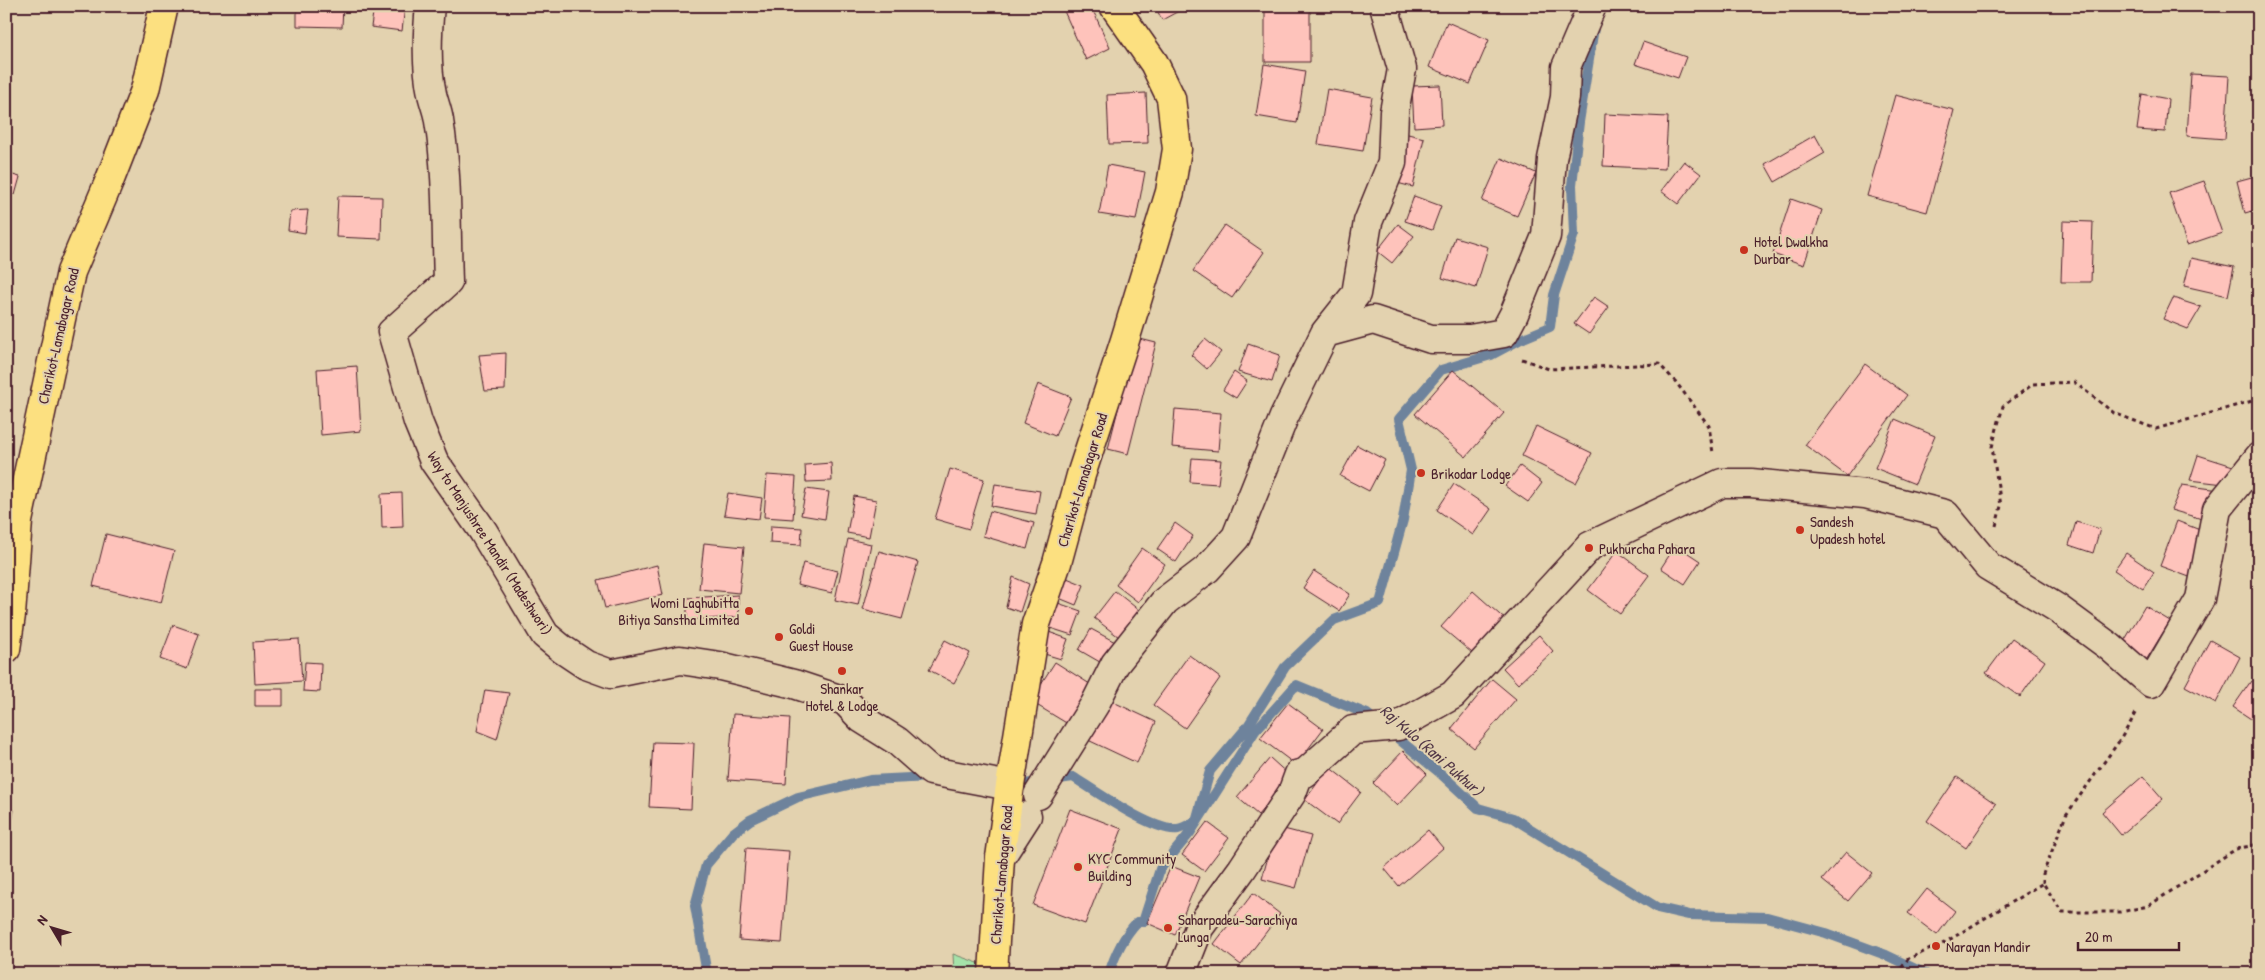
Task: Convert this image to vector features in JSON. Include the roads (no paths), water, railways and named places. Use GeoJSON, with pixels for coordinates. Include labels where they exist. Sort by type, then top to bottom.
{"type":"FeatureCollection","features":[{"type":"Feature","properties":{"kind":"main road","name":"Charikot-Lamabagar Road"},"geometry":{"type":"LineString","coordinates":[[6,649],[11,615],[18,521],[70,272],[109,182],[145,90],[164,6]]}},
{"type":"Feature","properties":{"kind":"main road","name":"Charikot-Lamabagar Road"},"geometry":{"type":"LineString","coordinates":[[993,974],[1000,858],[1036,624],[1057,563],[1081,475],[1125,340],[1167,201],[1177,148],[1171,98],[1154,63],[1114,6]]}},
{"type":"Feature","properties":{"kind":"street","name":"Way to Manjushree Mandir (Madeshwori)"},"geometry":{"type":"LineString","coordinates":[[430,6],[427,37],[432,94],[439,120],[446,208],[448,282],[392,332],[418,422],[434,461],[483,531],[545,635],[586,665],[611,674],[680,660],[720,666],[794,684],[845,701],[862,719],[897,741],[931,771],[1010,786]]}},
{"type":"Feature","properties":{"kind":"street"},"geometry":{"type":"LineString","coordinates":[[1000,858],[1095,704],[1115,664],[1164,600],[1207,568],[1236,537],[1284,417],[1325,332],[1356,294],[1368,222],[1392,163],[1394,112],[1402,69],[1384,6]]}},
{"type":"Feature","properties":{"kind":"street"},"geometry":{"type":"LineString","coordinates":[[1325,332],[1373,320],[1431,338],[1470,339],[1504,333],[1514,314],[1546,236],[1552,159],[1565,97],[1566,67],[1592,6]]}},
{"type":"Feature","properties":{"kind":"street"},"geometry":{"type":"LineString","coordinates":[[1181,974],[1199,928],[1242,869],[1292,793],[1299,774],[1305,773],[1353,730],[1398,726],[1453,695],[1590,546],[1722,483],[1751,483],[1865,494],[1945,514],[1988,566],[2057,608],[2110,647],[2151,683],[2200,599],[2217,509],[2259,457]]}},
{"type":"Feature","properties":{"kind":"waterway"},"geometry":{"type":"LineString","coordinates":[[1011,786],[1073,777],[1124,809],[1154,824],[1178,829],[1189,825],[1196,821],[1210,771],[1248,726],[1285,667],[1334,620],[1380,603],[1403,520],[1411,470],[1399,419],[1441,370],[1491,355],[1519,340],[1550,327],[1554,295],[1574,234],[1572,185],[1579,122],[1594,28]]}},
{"type":"Feature","properties":{"kind":"waterway","name":"Raj Kulo (Rani Pukhur)"},"geometry":{"type":"LineString","coordinates":[[1109,974],[1124,940],[1137,922],[1143,922],[1160,869],[1190,833],[1255,731],[1296,685],[1367,714],[1379,723]]}},
{"type":"Feature","properties":{"kind":"waterway","name":"Raj Kulo (Rani Pukhur)"},"geometry":{"type":"LineString","coordinates":[[1390,732],[1440,773],[1478,808],[1513,818],[1658,908],[1689,915],[1767,917],[1826,933],[1886,955],[1926,974]]}},
{"type":"Feature","properties":{"kind":"waterway"},"geometry":{"type":"LineString","coordinates":[[707,974],[695,906],[706,865],[733,833],[750,820],[798,797],[870,780],[930,777]]}},
{"type":"Feature","properties":{"kind":"waterway","name":"Raj Kulo (Rani Pukhur)"},"geometry":{"type":"LineString","coordinates":[[2084,974],[2092,974]]}},
{"type":"Feature","properties":{"kind":"place","name":"Hotel Dwalkha Durbar"},"geometry":{"type":"Point","coordinates":[1744,250]}},
{"type":"Feature","properties":{"kind":"place","name":"Brikodar Lodge"},"geometry":{"type":"Point","coordinates":[1421,473]}},
{"type":"Feature","properties":{"kind":"place","name":"Sandesh Upadesh hotel"},"geometry":{"type":"Point","coordinates":[1800,530]}},
{"type":"Feature","properties":{"kind":"place","name":"Pukhurcha Pahara"},"geometry":{"type":"Point","coordinates":[1589,548]}},
{"type":"Feature","properties":{"kind":"place","name":"Womi Laghubitta Bitiya Sanstha Limited"},"geometry":{"type":"Point","coordinates":[749,611]}},
{"type":"Feature","properties":{"kind":"place","name":"Goldi Guest House"},"geometry":{"type":"Point","coordinates":[779,637]}},
{"type":"Feature","properties":{"kind":"place","name":"Shankar Hotel & Lodge"},"geometry":{"type":"Point","coordinates":[842,671]}},
{"type":"Feature","properties":{"kind":"place","name":"KYC Community Building"},"geometry":{"type":"Point","coordinates":[1078,867]}},
{"type":"Feature","properties":{"kind":"place","name":"Saharpadeu-Sarachiya Lunga"},"geometry":{"type":"Point","coordinates":[1168,928]}},
{"type":"Feature","properties":{"kind":"place","name":"Narayan Mandir"},"geometry":{"type":"Point","coordinates":[1936,946]}}]}
